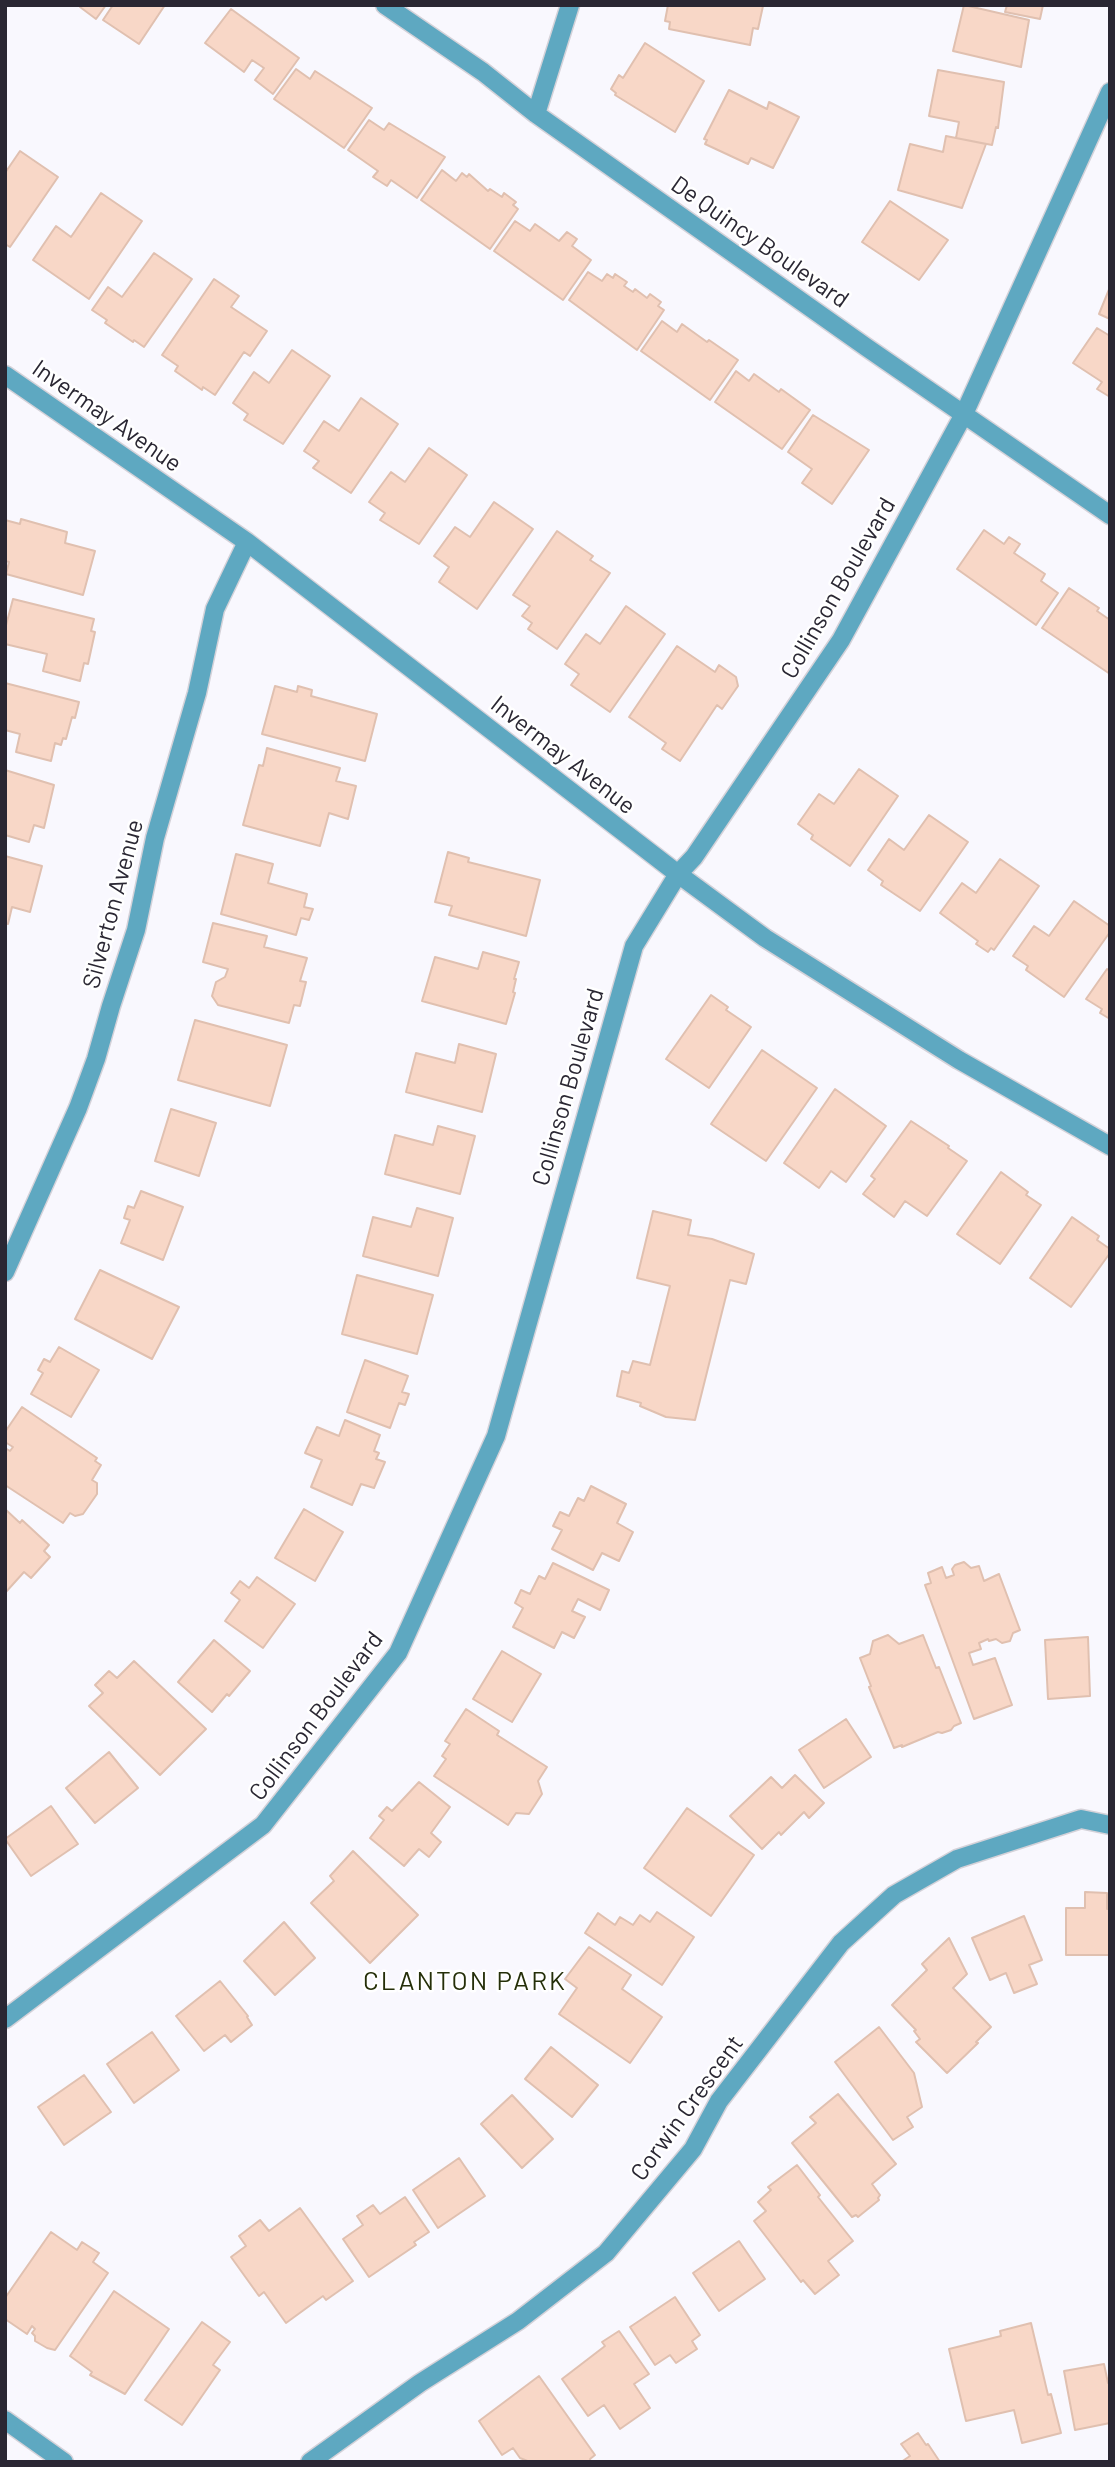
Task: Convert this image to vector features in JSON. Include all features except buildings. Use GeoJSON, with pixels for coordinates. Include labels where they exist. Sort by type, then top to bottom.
{"type":"FeatureCollection","features":[{"type":"Feature","properties":{"kind":"street","name":"De Quincy Boulevard"},"geometry":{"type":"LineString","coordinates":[[385,5],[483,72],[536,114],[866,347],[1110,514]]}},
{"type":"Feature","properties":{"kind":"street"},"geometry":{"type":"LineString","coordinates":[[536,114],[570,5]]}},
{"type":"Feature","properties":{"kind":"street","name":"Collinson Boulevard"},"geometry":{"type":"LineString","coordinates":[[5,2019],[263,1825],[398,1653],[496,1436],[634,946],[678,874],[694,857],[841,640],[964,414],[1110,92]]}},
{"type":"Feature","properties":{"kind":"street","name":"Invermay Avenue"},"geometry":{"type":"LineString","coordinates":[[5,375],[247,542],[765,938],[936,1045],[1110,1146]]}},
{"type":"Feature","properties":{"kind":"street","name":"Silverton Avenue"},"geometry":{"type":"LineString","coordinates":[[5,1272],[78,1108],[96,1059],[136,930],[155,838],[197,693],[215,609],[247,542]]}},
{"type":"Feature","properties":{"kind":"street","name":"Corwin Crescent"},"geometry":{"type":"LineString","coordinates":[[310,2462],[420,2383],[518,2320],[606,2253],[693,2149],[719,2101],[841,1943],[894,1895],[957,1859],[1081,1819],[1110,1825]]}},
{"type":"Feature","properties":{"kind":"street"},"geometry":{"type":"LineString","coordinates":[[5,2420],[64,2462]]}},
{"type":"Feature","properties":{"kind":"district","name":"CLANTON PARK"},"geometry":{"type":"Point","coordinates":[465,1981]}}]}
